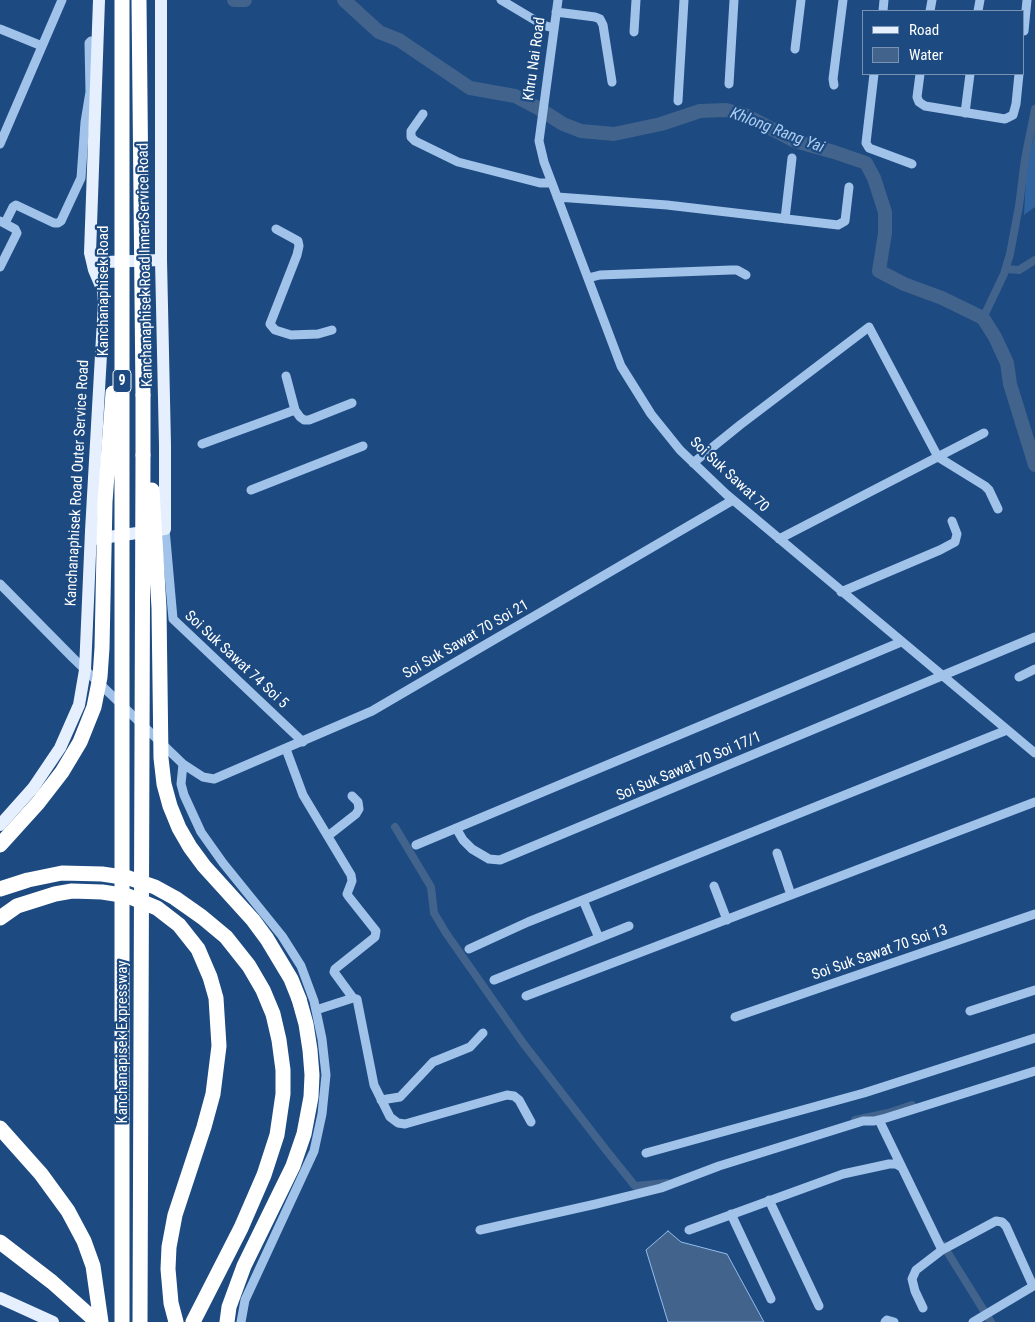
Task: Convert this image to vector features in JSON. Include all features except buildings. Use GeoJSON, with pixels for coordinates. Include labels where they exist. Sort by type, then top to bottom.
{"type":"FeatureCollection","features":[{"type":"Feature","properties":{"kind":"highway","name":"Kanchanaphisek Road"},"geometry":{"type":"LineString","coordinates":[[122,0],[122,762]]}},
{"type":"Feature","properties":{"kind":"highway","name":"9"},"geometry":{"type":"LineString","coordinates":[[139,0],[143,455]]}},
{"type":"Feature","properties":{"kind":"highway"},"geometry":{"type":"LineString","coordinates":[[0,845],[38,803],[62,772],[80,742],[94,707],[100,678],[105,502],[122,297]]}},
{"type":"Feature","properties":{"kind":"highway"},"geometry":{"type":"LineString","coordinates":[[143,455],[153,504],[158,608],[160,758],[166,791],[179,828],[190,847],[204,866],[253,920],[280,959],[299,999],[306,1024],[310,1050],[311,1097],[304,1134],[293,1166],[244,1266],[229,1307],[227,1322]]}},
{"type":"Feature","properties":{"kind":"highway","name":"Kanchanapisek Expressway"},"geometry":{"type":"LineString","coordinates":[[140,1322],[143,455]]}},
{"type":"Feature","properties":{"kind":"highway","name":"Kanchanapisek Expressway"},"geometry":{"type":"LineString","coordinates":[[122,762],[122,1322]]}},
{"type":"Feature","properties":{"kind":"highway"},"geometry":{"type":"LineString","coordinates":[[0,889],[28,880],[62,873],[102,874],[129,878],[155,887],[202,917],[226,938],[249,966],[263,990],[273,1014],[283,1070],[283,1094],[277,1135],[264,1175],[241,1228],[193,1322]]}},
{"type":"Feature","properties":{"kind":"highway"},"geometry":{"type":"LineString","coordinates":[[0,918],[16,906],[55,894],[102,892],[128,896],[157,908],[180,925],[198,949],[210,977],[216,998],[219,1046],[213,1094],[175,1215],[169,1247],[168,1269],[171,1303],[176,1322]]}},
{"type":"Feature","properties":{"kind":"highway"},"geometry":{"type":"LineString","coordinates":[[0,1128],[41,1174],[68,1211],[84,1242],[93,1266],[99,1322]]}},
{"type":"Feature","properties":{"kind":"highway"},"geometry":{"type":"LineString","coordinates":[[0,1242],[52,1282],[99,1322]]}},
{"type":"Feature","properties":{"kind":"main road","name":"Kanchanaphisek Road Outer Service Road"},"geometry":{"type":"LineString","coordinates":[[0,825],[33,788],[60,748],[79,705],[85,670],[104,297],[90,253],[87,173],[98,41],[99,0]]}},
{"type":"Feature","properties":{"kind":"main road","name":"Kanchanaphisek Road Inner Service Road"},"geometry":{"type":"LineString","coordinates":[[161,0],[160,260],[165,445],[165,529]]}},
{"type":"Feature","properties":{"kind":"main road"},"geometry":{"type":"LineString","coordinates":[[90,253],[95,258],[105,262],[160,260]]}},
{"type":"Feature","properties":{"kind":"main road"},"geometry":{"type":"LineString","coordinates":[[91,540],[165,529]]}},
{"type":"Feature","properties":{"kind":"main road"},"geometry":{"type":"LineString","coordinates":[[0,1298],[53,1322]]}},
{"type":"Feature","properties":{"kind":"street"},"geometry":{"type":"LineString","coordinates":[[0,144],[62,0]]}},
{"type":"Feature","properties":{"kind":"street"},"geometry":{"type":"LineString","coordinates":[[501,0],[543,25],[554,28]]}},
{"type":"Feature","properties":{"kind":"street","name":"Khru Nai Road"},"geometry":{"type":"LineString","coordinates":[[541,122],[558,0]]}},
{"type":"Feature","properties":{"kind":"street"},"geometry":{"type":"LineString","coordinates":[[634,32],[636,0]]}},
{"type":"Feature","properties":{"kind":"street"},"geometry":{"type":"LineString","coordinates":[[678,101],[684,0]]}},
{"type":"Feature","properties":{"kind":"street"},"geometry":{"type":"LineString","coordinates":[[729,84],[734,0]]}},
{"type":"Feature","properties":{"kind":"street"},"geometry":{"type":"LineString","coordinates":[[795,49],[801,0]]}},
{"type":"Feature","properties":{"kind":"street"},"geometry":{"type":"LineString","coordinates":[[834,86],[833,79],[843,0]]}},
{"type":"Feature","properties":{"kind":"street"},"geometry":{"type":"LineString","coordinates":[[1025,21],[1027,0]]}},
{"type":"Feature","properties":{"kind":"street"},"geometry":{"type":"LineString","coordinates":[[556,12],[600,19],[612,82]]}},
{"type":"Feature","properties":{"kind":"street"},"geometry":{"type":"LineString","coordinates":[[0,30],[42,46]]}},
{"type":"Feature","properties":{"kind":"street"},"geometry":{"type":"LineString","coordinates":[[874,75],[866,143],[869,148],[912,164]]}},
{"type":"Feature","properties":{"kind":"street"},"geometry":{"type":"LineString","coordinates":[[920,75],[917,97],[919,102],[925,106],[1005,120],[1013,115],[1019,75]]}},
{"type":"Feature","properties":{"kind":"street"},"geometry":{"type":"LineString","coordinates":[[965,113],[970,75]]}},
{"type":"Feature","properties":{"kind":"street"},"geometry":{"type":"LineString","coordinates":[[423,114],[411,132],[410,137],[415,141],[458,162],[540,183],[552,183]]}},
{"type":"Feature","properties":{"kind":"street","name":"Soi Suk Sawat 70"},"geometry":{"type":"LineString","coordinates":[[541,122],[539,141],[557,197],[621,366],[651,414],[680,450],[733,500],[1035,753]]}},
{"type":"Feature","properties":{"kind":"street"},"geometry":{"type":"LineString","coordinates":[[786,219],[792,158]]}},
{"type":"Feature","properties":{"kind":"street"},"geometry":{"type":"LineString","coordinates":[[0,267],[17,233],[15,229],[3,222],[13,207],[16,205],[58,223],[87,173]]}},
{"type":"Feature","properties":{"kind":"street"},"geometry":{"type":"LineString","coordinates":[[557,197],[652,204],[842,224],[845,221],[849,187]]}},
{"type":"Feature","properties":{"kind":"street"},"geometry":{"type":"LineString","coordinates":[[276,229],[298,241],[299,246],[270,324],[275,330],[290,335],[318,334],[332,330]]}},
{"type":"Feature","properties":{"kind":"street"},"geometry":{"type":"LineString","coordinates":[[588,278],[600,275],[731,270],[737,270],[746,275]]}},
{"type":"Feature","properties":{"kind":"street"},"geometry":{"type":"LineString","coordinates":[[693,463],[869,327],[938,457],[985,486],[989,490],[998,510]]}},
{"type":"Feature","properties":{"kind":"street"},"geometry":{"type":"LineString","coordinates":[[286,376],[295,410],[304,420],[309,420],[352,403]]}},
{"type":"Feature","properties":{"kind":"street"},"geometry":{"type":"LineString","coordinates":[[202,444],[295,410]]}},
{"type":"Feature","properties":{"kind":"street"},"geometry":{"type":"LineString","coordinates":[[779,539],[984,433]]}},
{"type":"Feature","properties":{"kind":"street"},"geometry":{"type":"LineString","coordinates":[[252,490],[363,446]]}},
{"type":"Feature","properties":{"kind":"street","name":"Soi Suk Sawat 70 Soi 21"},"geometry":{"type":"LineString","coordinates":[[183,764],[203,777],[217,779],[372,711],[733,500]]}},
{"type":"Feature","properties":{"kind":"street"},"geometry":{"type":"LineString","coordinates":[[841,592],[955,542],[957,534],[952,522]]}},
{"type":"Feature","properties":{"kind":"street","name":"Soi Suk Sawat 74 Soi 5"},"geometry":{"type":"LineString","coordinates":[[165,529],[173,619],[303,742]]}},
{"type":"Feature","properties":{"kind":"street"},"geometry":{"type":"LineString","coordinates":[[0,584],[85,670],[183,764],[181,784],[201,832],[222,863],[282,936],[301,966],[316,1010],[322,1039],[326,1075],[322,1114],[314,1151],[276,1229],[245,1300],[241,1322]]}},
{"type":"Feature","properties":{"kind":"street","name":"Soi Suk Sawat 70 Soi 17/1"},"geometry":{"type":"LineString","coordinates":[[456,828],[462,840],[472,849],[488,859],[500,860],[1035,637]]}},
{"type":"Feature","properties":{"kind":"street"},"geometry":{"type":"LineString","coordinates":[[416,845],[901,642]]}},
{"type":"Feature","properties":{"kind":"street"},"geometry":{"type":"LineString","coordinates":[[1019,677],[1035,669]]}},
{"type":"Feature","properties":{"kind":"street"},"geometry":{"type":"LineString","coordinates":[[469,949],[528,922],[1007,730]]}},
{"type":"Feature","properties":{"kind":"street"},"geometry":{"type":"LineString","coordinates":[[286,749],[303,795],[351,875],[352,881],[348,894],[349,897],[376,931],[375,937],[335,969],[335,975],[353,998],[357,999],[374,1085],[390,1117],[398,1123],[405,1124],[507,1095],[514,1096],[519,1100],[531,1122]]}},
{"type":"Feature","properties":{"kind":"street"},"geometry":{"type":"LineString","coordinates":[[328,836],[356,814],[359,809],[358,802],[352,796]]}},
{"type":"Feature","properties":{"kind":"street"},"geometry":{"type":"LineString","coordinates":[[526,996],[1035,802]]}},
{"type":"Feature","properties":{"kind":"street"},"geometry":{"type":"LineString","coordinates":[[777,853],[792,895]]}},
{"type":"Feature","properties":{"kind":"street"},"geometry":{"type":"LineString","coordinates":[[714,886],[727,920]]}},
{"type":"Feature","properties":{"kind":"street"},"geometry":{"type":"LineString","coordinates":[[583,900],[599,938]]}},
{"type":"Feature","properties":{"kind":"street","name":"Soi Suk Sawat 70 Soi 13"},"geometry":{"type":"LineString","coordinates":[[735,1017],[1035,914]]}},
{"type":"Feature","properties":{"kind":"street"},"geometry":{"type":"LineString","coordinates":[[494,980],[629,926]]}},
{"type":"Feature","properties":{"kind":"street"},"geometry":{"type":"LineString","coordinates":[[970,1011],[1035,990]]}},
{"type":"Feature","properties":{"kind":"street"},"geometry":{"type":"LineString","coordinates":[[316,1010],[353,998]]}},
{"type":"Feature","properties":{"kind":"street"},"geometry":{"type":"LineString","coordinates":[[381,1100],[400,1097],[433,1062],[470,1047],[483,1033]]}},
{"type":"Feature","properties":{"kind":"street"},"geometry":{"type":"LineString","coordinates":[[646,1153],[864,1093],[1035,1038]]}},
{"type":"Feature","properties":{"kind":"street"},"geometry":{"type":"LineString","coordinates":[[480,1230],[656,1189],[699,1172],[747,1157],[863,1122],[879,1120],[1035,1072]]}},
{"type":"Feature","properties":{"kind":"street"},"geometry":{"type":"LineString","coordinates":[[879,1120],[942,1250]]}},
{"type":"Feature","properties":{"kind":"street"},"geometry":{"type":"LineString","coordinates":[[688,1230],[843,1174],[889,1164],[896,1164],[901,1167]]}},
{"type":"Feature","properties":{"kind":"street"},"geometry":{"type":"LineString","coordinates":[[769,1200],[819,1306]]}},
{"type":"Feature","properties":{"kind":"street"},"geometry":{"type":"LineString","coordinates":[[731,1214],[771,1299]]}},
{"type":"Feature","properties":{"kind":"street"},"geometry":{"type":"LineString","coordinates":[[923,1308],[914,1291],[912,1279],[916,1270],[942,1250],[996,1221],[1002,1222],[1006,1226],[1034,1286],[976,1321]]}},
{"type":"Feature","properties":{"kind":"street"},"geometry":{"type":"LineString","coordinates":[[884,1322],[887,1320],[894,1322]]}},
{"type":"Feature","properties":{"kind":"shaded area"},"geometry":{"type":"Polygon","coordinates":[[[1035,127],[1035,207],[1024,215],[1027,158],[1033,141],[1035,127]]]}},
{"type":"Feature","properties":{"kind":"water"},"geometry":{"type":"Polygon","coordinates":[[[668,1231],[681,1242],[727,1254],[764,1322],[668,1322],[646,1250],[668,1231]]]}},
{"type":"Feature","properties":{"kind":"waterway","name":"Khlong Rang Yai"},"geometry":{"type":"LineString","coordinates":[[234,0],[245,0]]}},
{"type":"Feature","properties":{"kind":"waterway","name":"Khlong Rang Yai"},"geometry":{"type":"LineString","coordinates":[[344,0],[379,32],[399,40],[470,88],[515,96],[563,124],[581,131],[614,134],[661,124],[700,111],[726,110],[745,115],[795,141],[866,163],[874,178],[885,212],[885,233],[879,271],[904,284],[942,298],[983,318],[995,337],[1007,363],[1010,384],[1035,465]]}},
{"type":"Feature","properties":{"kind":"waterway"},"geometry":{"type":"LineString","coordinates":[[983,318],[1004,274],[1010,254],[1035,109]]}},
{"type":"Feature","properties":{"kind":"waterway"},"geometry":{"type":"LineString","coordinates":[[1006,269],[1019,270],[1035,260]]}},
{"type":"Feature","properties":{"kind":"waterway"},"geometry":{"type":"LineString","coordinates":[[395,827],[431,887],[434,913],[523,1043],[635,1186],[667,1183]]}},
{"type":"Feature","properties":{"kind":"waterway"},"geometry":{"type":"LineString","coordinates":[[855,1120],[888,1113],[912,1105]]}},
{"type":"Feature","properties":{"kind":"waterway"},"geometry":{"type":"LineString","coordinates":[[943,1245],[991,1322]]}}]}
